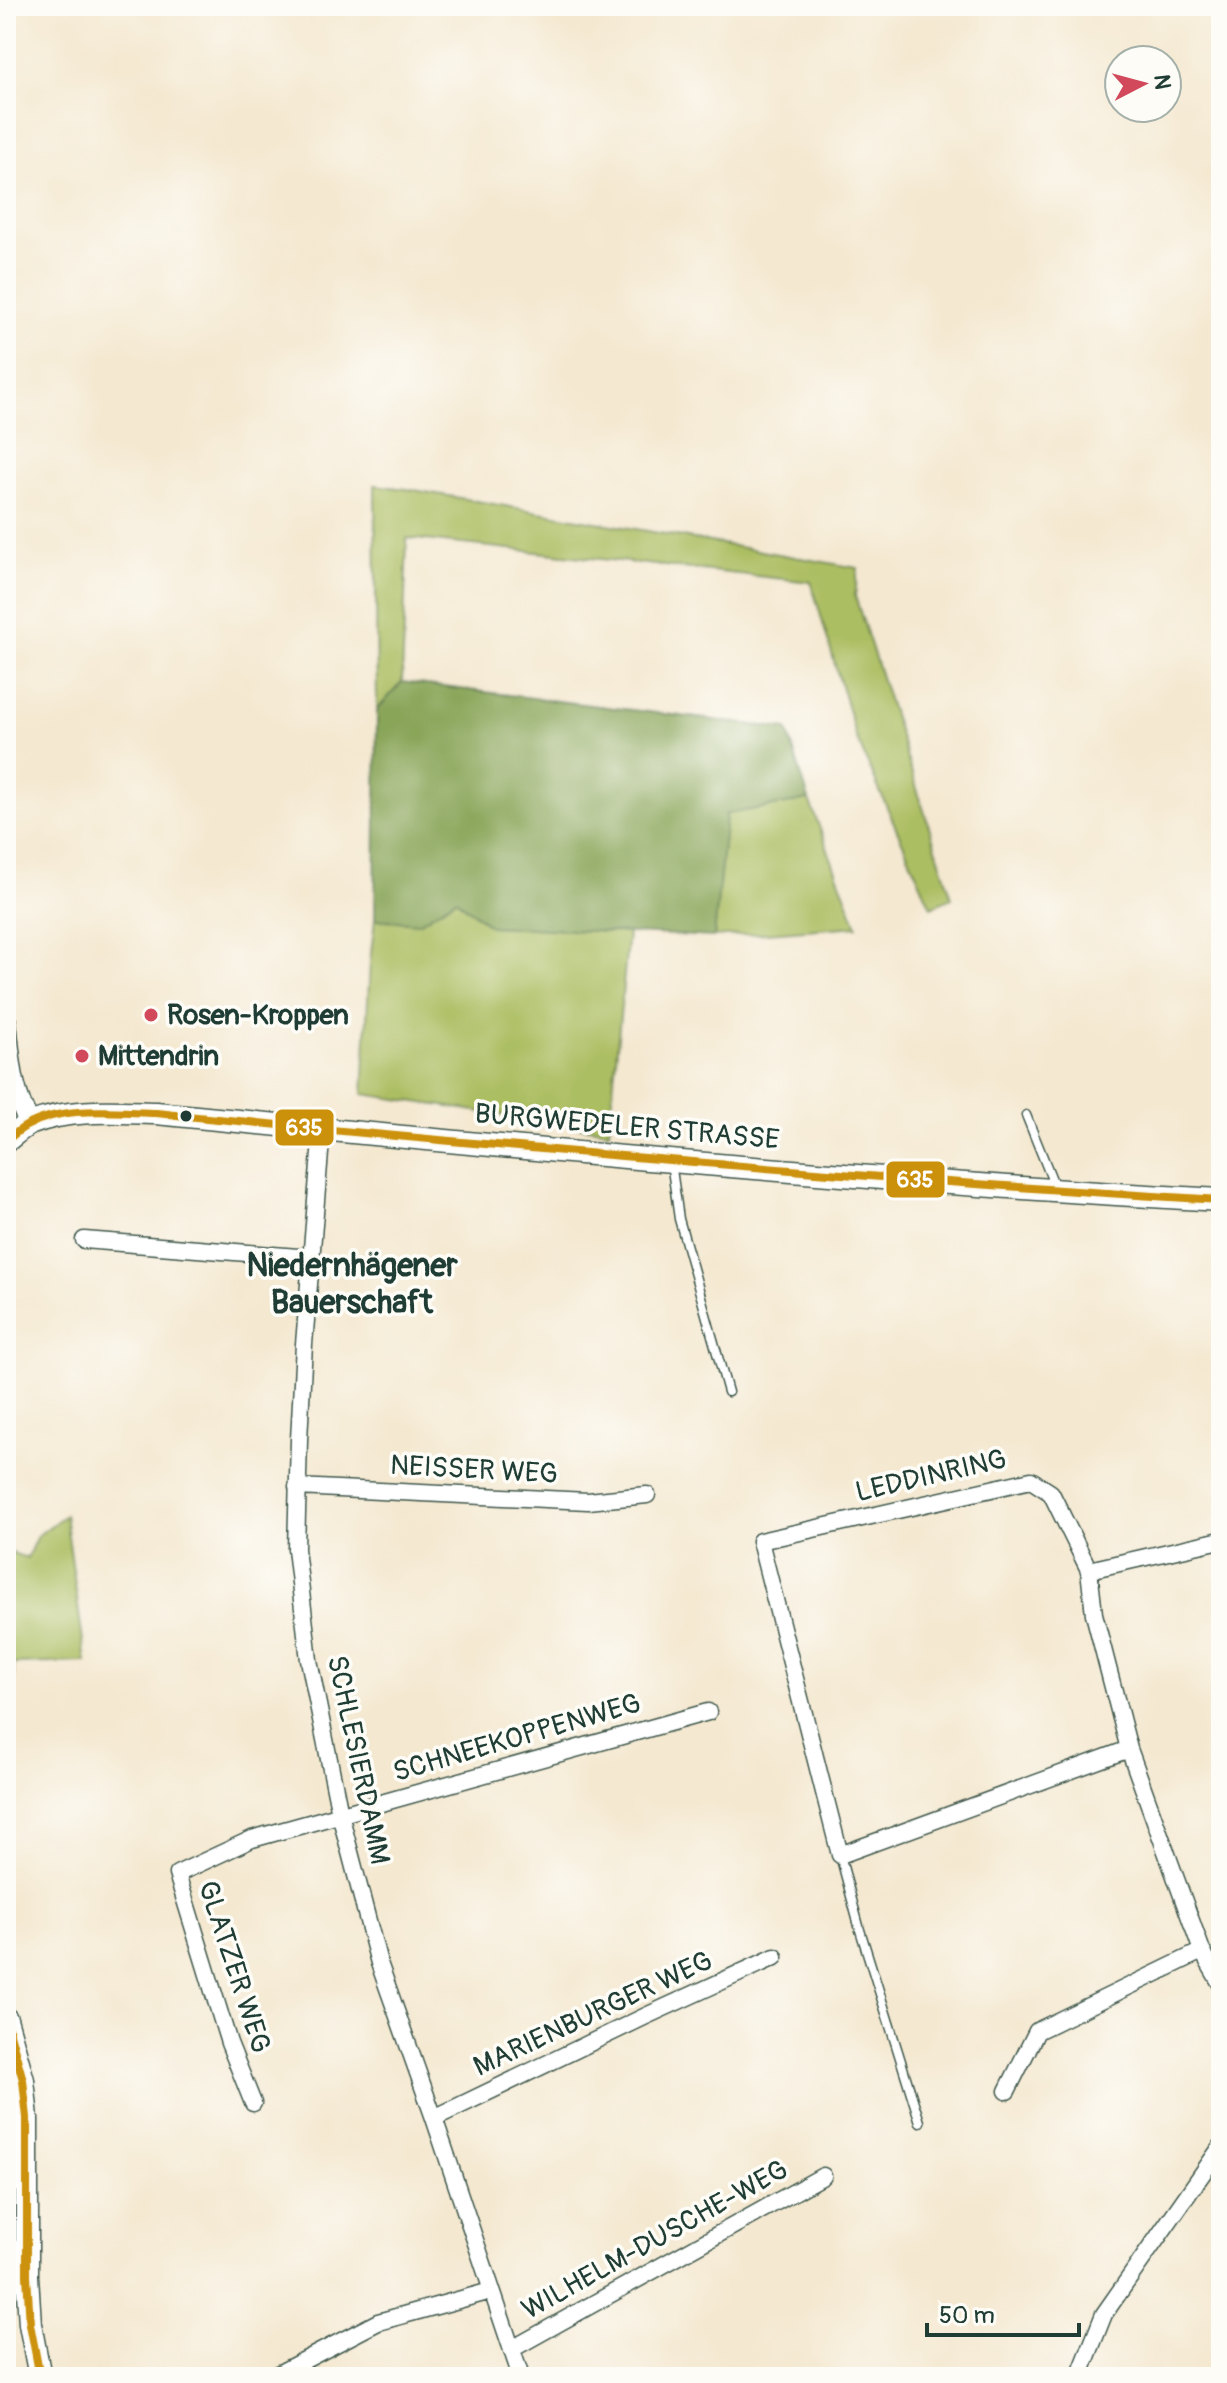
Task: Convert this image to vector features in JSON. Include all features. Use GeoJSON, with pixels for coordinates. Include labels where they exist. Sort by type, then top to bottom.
{"type":"FeatureCollection","features":[{"type":"Feature","properties":{"kind":"main road","name":"BURGWEDELER STRASSE"},"geometry":{"type":"LineString","coordinates":[[30,1123],[69,1114],[112,1111],[156,1113],[671,1161],[1057,1191],[1221,1200]]}},
{"type":"Feature","properties":{"kind":"main road"},"geometry":{"type":"LineString","coordinates":[[6,1141],[30,1123]]}},
{"type":"Feature","properties":{"kind":"main road"},"geometry":{"type":"LineString","coordinates":[[6,2019],[23,2080],[27,2118],[27,2276],[30,2324],[40,2377]]}},
{"type":"Feature","properties":{"kind":"street"},"geometry":{"type":"LineString","coordinates":[[6,1022],[14,1084],[19,1105],[30,1123]]}},
{"type":"Feature","properties":{"kind":"street","name":"SCHLESIERDAMM"},"geometry":{"type":"LineString","coordinates":[[322,1129],[304,1344],[297,1487],[296,1549],[309,1660],[340,1814],[379,1963],[521,2377]]}},
{"type":"Feature","properties":{"kind":"street"},"geometry":{"type":"LineString","coordinates":[[84,1240],[311,1258]]}},
{"type":"Feature","properties":{"kind":"street","name":"LEDDINRING"},"geometry":{"type":"LineString","coordinates":[[840,1855],[760,1541],[1031,1480],[1051,1493],[1089,1570],[1094,1614],[1129,1749],[1202,1951],[1221,1984]]}},
{"type":"Feature","properties":{"kind":"street","name":"NEISSER WEG"},"geometry":{"type":"LineString","coordinates":[[297,1487],[588,1501],[647,1495]]}},
{"type":"Feature","properties":{"kind":"street"},"geometry":{"type":"LineString","coordinates":[[1089,1570],[1221,1540]]}},
{"type":"Feature","properties":{"kind":"street","name":"SCHNEEKOPPENWEG"},"geometry":{"type":"LineString","coordinates":[[340,1814],[708,1712]]}},
{"type":"Feature","properties":{"kind":"street"},"geometry":{"type":"LineString","coordinates":[[840,1855],[1129,1749]]}},
{"type":"Feature","properties":{"kind":"street","name":"GLATZER WEG"},"geometry":{"type":"LineString","coordinates":[[253,2103],[229,2043],[177,1874],[252,1839],[340,1814]]}},
{"type":"Feature","properties":{"kind":"street"},"geometry":{"type":"LineString","coordinates":[[1007,2091],[1037,2031],[1202,1951]]}},
{"type":"Feature","properties":{"kind":"street","name":"MARIENBURGER WEG"},"geometry":{"type":"LineString","coordinates":[[434,2118],[775,1957]]}},
{"type":"Feature","properties":{"kind":"street"},"geometry":{"type":"LineString","coordinates":[[1079,2377],[1104,2314],[1221,2147]]}},
{"type":"Feature","properties":{"kind":"street","name":"WILHELM-DUSCHE-WEG"},"geometry":{"type":"LineString","coordinates":[[512,2349],[823,2176]]}},
{"type":"Feature","properties":{"kind":"street"},"geometry":{"type":"LineString","coordinates":[[272,2377],[378,2322],[491,2291]]}},
{"type":"Feature","properties":{"kind":"lane"},"geometry":{"type":"LineString","coordinates":[[1026,1115],[1057,1191]]}},
{"type":"Feature","properties":{"kind":"lane"},"geometry":{"type":"LineString","coordinates":[[671,1161],[679,1219],[728,1392]]}},
{"type":"Feature","properties":{"kind":"lane","name":"LEDDINRING"},"geometry":{"type":"LineString","coordinates":[[840,1855],[920,2122]]}},
{"type":"Feature","properties":{"kind":"green space"},"geometry":{"type":"Polygon","coordinates":[[[375,485],[858,568],[855,596],[952,898],[931,907],[856,737],[811,582],[407,538],[402,682],[377,710],[375,485]]]}},
{"type":"Feature","properties":{"kind":"green space"},"geometry":{"type":"Polygon","coordinates":[[[402,682],[787,729],[809,800],[726,814],[714,937],[490,926],[456,899],[419,923],[375,919],[377,710],[402,682]]]}},
{"type":"Feature","properties":{"kind":"green space"},"geometry":{"type":"Polygon","coordinates":[[[809,800],[857,926],[714,937],[726,814],[809,800]]]}},
{"type":"Feature","properties":{"kind":"green space"},"geometry":{"type":"Polygon","coordinates":[[[456,899],[490,926],[628,933],[609,1131],[363,1094],[375,919],[419,923],[456,899]]]}},
{"type":"Feature","properties":{"kind":"green space"},"geometry":{"type":"Polygon","coordinates":[[[65,1515],[86,1662],[14,1664],[13,1686],[6,1687],[6,1551],[27,1558],[37,1536],[65,1515]]]}},
{"type":"Feature","properties":{"kind":"transit line","name":"635"},"geometry":{"type":"LineString","coordinates":[[6,1141],[26,1126],[56,1115],[90,1111],[156,1113],[688,1162],[1221,1200]]}},
{"type":"Feature","properties":{"kind":"transit line","name":"635"},"geometry":{"type":"LineString","coordinates":[[6,2019],[23,2080],[27,2118],[27,2276],[30,2324],[40,2377]]}},
{"type":"Feature","properties":{"kind":"place","name":"Rosen-Kroppen"},"geometry":{"type":"Point","coordinates":[151,1015]}},
{"type":"Feature","properties":{"kind":"place","name":"Mittendrin"},"geometry":{"type":"Point","coordinates":[82,1056]}},
{"type":"Feature","properties":{"kind":"district","name":"Niedernhägener Bauerschaft"},"geometry":{"type":"Point","coordinates":[352,1284]}}]}
